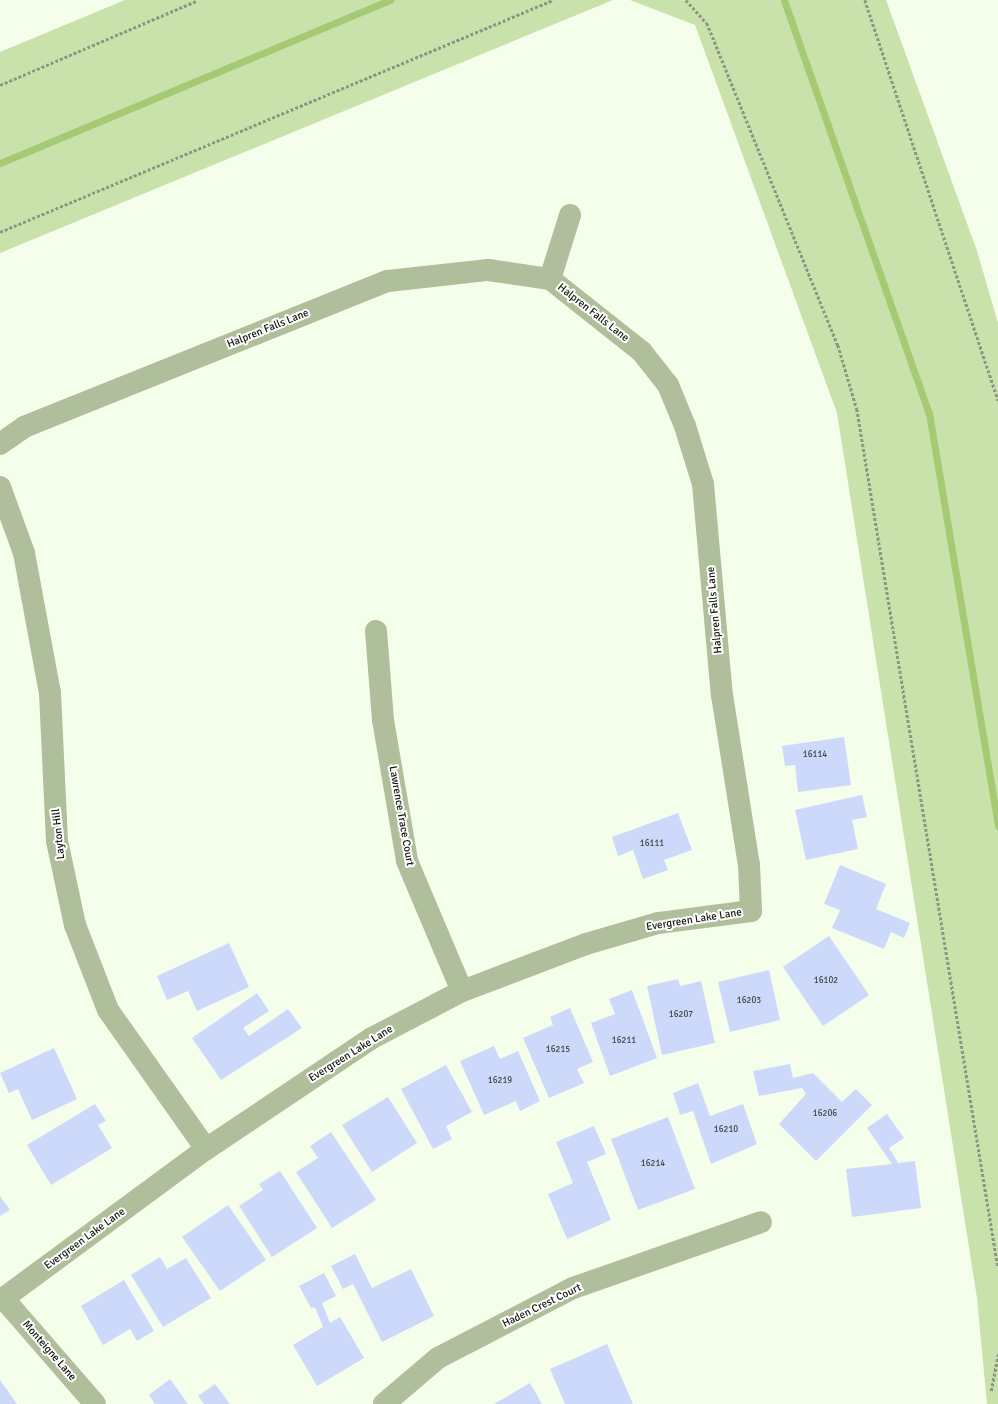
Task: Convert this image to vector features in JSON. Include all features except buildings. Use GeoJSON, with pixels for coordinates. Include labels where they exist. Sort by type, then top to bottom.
{"type":"FeatureCollection","features":[{"type":"Feature","properties":{"kind":"street"},"geometry":{"type":"LineString","coordinates":[[550,279],[570,215]]}},
{"type":"Feature","properties":{"kind":"street","name":"Halpren Falls Lane"},"geometry":{"type":"LineString","coordinates":[[0,444],[24,427],[388,281],[488,270],[550,279],[642,352],[668,385],[685,426],[703,484],[722,696],[749,865],[751,911]]}},
{"type":"Feature","properties":{"kind":"street","name":"Layton Hill"},"geometry":{"type":"LineString","coordinates":[[0,487],[24,553],[50,693],[57,841],[75,925],[108,1010],[206,1149]]}},
{"type":"Feature","properties":{"kind":"street","name":"Lawrence Trace Court"},"geometry":{"type":"LineString","coordinates":[[376,631],[383,720],[407,861],[462,991]]}},
{"type":"Feature","properties":{"kind":"street","name":"Evergreen Lake Lane"},"geometry":{"type":"LineString","coordinates":[[2,1299],[206,1149],[372,1038],[462,991],[586,944],[658,923],[751,911]]}},
{"type":"Feature","properties":{"kind":"street","name":"Haden Crest Court"},"geometry":{"type":"LineString","coordinates":[[384,1404],[438,1358],[573,1288],[761,1222]]}},
{"type":"Feature","properties":{"kind":"street","name":"Monteigne Lane"},"geometry":{"type":"LineString","coordinates":[[2,1299],[95,1404]]}},
{"type":"Feature","properties":{"kind":"path"},"geometry":{"type":"LineString","coordinates":[[0,84],[198,0]]}},
{"type":"Feature","properties":{"kind":"path"},"geometry":{"type":"LineString","coordinates":[[0,232],[553,0]]}},
{"type":"Feature","properties":{"kind":"path"},"geometry":{"type":"LineString","coordinates":[[686,0],[707,23],[838,345],[857,409],[998,1267]]}},
{"type":"Feature","properties":{"kind":"path"},"geometry":{"type":"LineString","coordinates":[[865,0],[998,400]]}},
{"type":"Feature","properties":{"kind":"path"},"geometry":{"type":"LineString","coordinates":[[991,1391],[998,1354]]}},
{"type":"Feature","properties":{"kind":"green space"},"geometry":{"type":"Polygon","coordinates":[[[125,0],[613,0],[0,253],[0,52],[125,0]]]}},
{"type":"Feature","properties":{"kind":"green space"},"geometry":{"type":"Polygon","coordinates":[[[630,0],[886,0],[977,251],[998,323],[998,1404],[987,1404],[977,1298],[837,413],[695,25],[630,0]]]}},
{"type":"Feature","properties":{"kind":"waterway"},"geometry":{"type":"LineString","coordinates":[[0,163],[390,0]]}},
{"type":"Feature","properties":{"kind":"waterway"},"geometry":{"type":"LineString","coordinates":[[784,0],[929,413],[998,826]]}}]}
